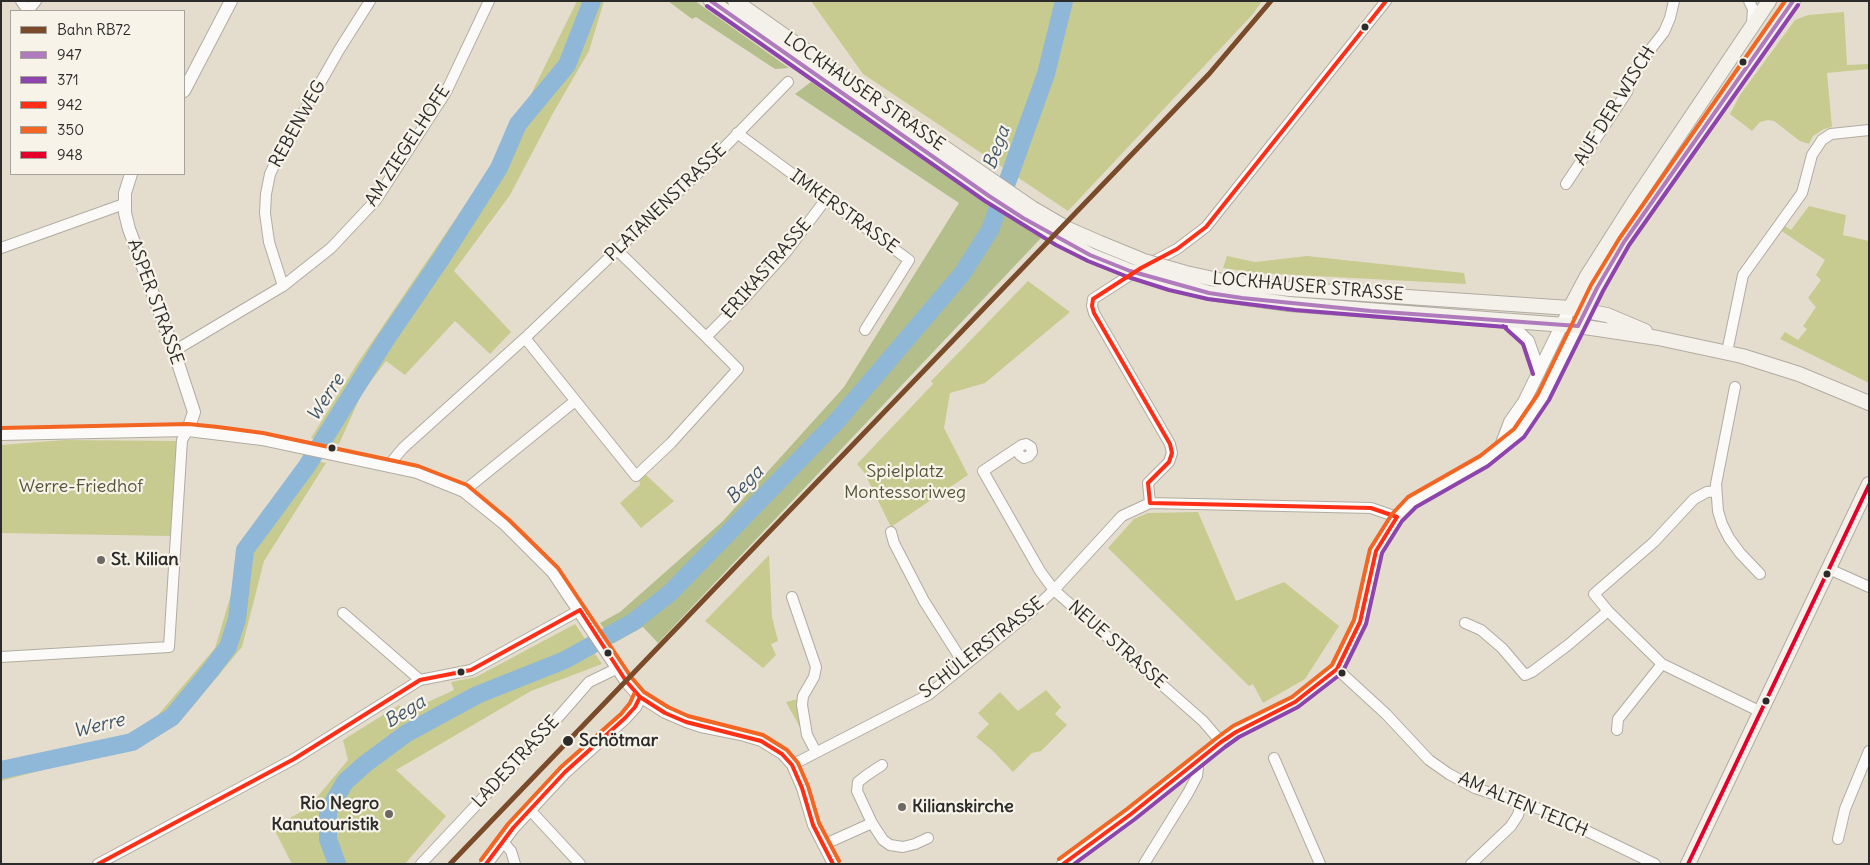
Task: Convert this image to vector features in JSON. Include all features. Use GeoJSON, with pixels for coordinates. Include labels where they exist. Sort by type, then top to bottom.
{"type":"FeatureCollection","features":[{"type":"Feature","properties":{"kind":"main road","name":"LOCKHAUSER STRASSE"},"geometry":{"type":"LineString","coordinates":[[711,1],[817,67],[912,134],[1016,214],[1059,240],[1130,271],[1190,288],[1242,298],[1289,304],[1578,326],[1658,338]]}},
{"type":"Feature","properties":{"kind":"main road","name":"LOCKHAUSER STRASSE"},"geometry":{"type":"LineString","coordinates":[[735,1],[796,53]]}},
{"type":"Feature","properties":{"kind":"main road"},"geometry":{"type":"LineString","coordinates":[[1570,308],[1587,276],[1634,202],[1769,1]]}},
{"type":"Feature","properties":{"kind":"main road"},"geometry":{"type":"LineString","coordinates":[[1586,310],[1624,242],[1793,1]]}},
{"type":"Feature","properties":{"kind":"main road","name":"LOCKHAUSER STRASSE"},"geometry":{"type":"LineString","coordinates":[[912,134],[1068,229],[1144,261],[1186,273],[1232,283],[1290,289],[1586,310],[1621,320],[1658,338]]}},
{"type":"Feature","properties":{"kind":"main road"},"geometry":{"type":"LineString","coordinates":[[1658,338],[1727,352],[1800,374],[1869,404]]}},
{"type":"Feature","properties":{"kind":"main road"},"geometry":{"type":"LineString","coordinates":[[1688,864],[1869,484]]}},
{"type":"Feature","properties":{"kind":"street"},"geometry":{"type":"LineString","coordinates":[[185,89],[231,1]]}},
{"type":"Feature","properties":{"kind":"street","name":"REBENWEG"},"geometry":{"type":"LineString","coordinates":[[283,286],[269,242],[265,213],[270,174],[334,58],[370,1]]}},
{"type":"Feature","properties":{"kind":"street","name":"AM ZIEGELHOFE"},"geometry":{"type":"LineString","coordinates":[[174,351],[283,286],[331,248],[376,200],[446,92],[488,1]]}},
{"type":"Feature","properties":{"kind":"street"},"geometry":{"type":"LineString","coordinates":[[1150,503],[1148,483],[1169,462],[1172,453],[1170,444],[1103,330],[1092,306],[1093,299],[1096,295],[1177,249],[1206,227],[1386,1]]}},
{"type":"Feature","properties":{"kind":"street","name":"AUF DER WISCH"},"geometry":{"type":"LineString","coordinates":[[1566,184],[1627,92],[1632,73],[1664,32],[1674,1]]}},
{"type":"Feature","properties":{"kind":"street"},"geometry":{"type":"LineString","coordinates":[[1749,1],[1753,9],[1752,27]]}},
{"type":"Feature","properties":{"kind":"street","name":"PLATANENSTRASSE"},"geometry":{"type":"LineString","coordinates":[[388,466],[403,448],[525,338],[710,162],[788,82]]}},
{"type":"Feature","properties":{"kind":"street"},"geometry":{"type":"LineString","coordinates":[[1727,352],[1743,275],[1802,193],[1812,155],[1822,140],[1831,134],[1869,130]]}},
{"type":"Feature","properties":{"kind":"street","name":"IMKERSTRASSE"},"geometry":{"type":"LineString","coordinates":[[737,133],[909,260],[866,330]]}},
{"type":"Feature","properties":{"kind":"street","name":"ASPER STRASSE"},"geometry":{"type":"LineString","coordinates":[[129,175],[124,204],[129,229],[174,351],[194,412],[188,430]]}},
{"type":"Feature","properties":{"kind":"street","name":"ERIKASTRASSE"},"geometry":{"type":"LineString","coordinates":[[706,337],[742,301],[786,251],[826,199]]}},
{"type":"Feature","properties":{"kind":"street"},"geometry":{"type":"LineString","coordinates":[[1,248],[124,204]]}},
{"type":"Feature","properties":{"kind":"street"},"geometry":{"type":"LineString","coordinates":[[525,338],[636,476],[671,444],[738,368],[617,250]]}},
{"type":"Feature","properties":{"kind":"street"},"geometry":{"type":"LineString","coordinates":[[1501,446],[1510,422],[1524,402],[1570,308]]}},
{"type":"Feature","properties":{"kind":"street"},"geometry":{"type":"LineString","coordinates":[[1069,862],[1222,742],[1236,732],[1295,702],[1337,669],[1360,622],[1376,551],[1396,517],[1412,502],[1475,467],[1519,433],[1543,397],[1586,310]]}},
{"type":"Feature","properties":{"kind":"street"},"geometry":{"type":"LineString","coordinates":[[1507,321],[1528,341],[1539,372]]}},
{"type":"Feature","properties":{"kind":"street"},"geometry":{"type":"LineString","coordinates":[[1735,387],[1716,484],[1718,511],[1729,538],[1760,574]]}},
{"type":"Feature","properties":{"kind":"street"},"geometry":{"type":"LineString","coordinates":[[464,491],[575,401]]}},
{"type":"Feature","properties":{"kind":"street"},"geometry":{"type":"LineString","coordinates":[[1,657],[169,648],[182,440],[188,430]]}},
{"type":"Feature","properties":{"kind":"street"},"geometry":{"type":"LineString","coordinates":[[1,434],[188,430],[262,439],[417,472],[464,491],[505,524],[554,572],[640,698],[665,713],[686,722],[761,741],[782,754],[792,765],[802,788],[813,825],[833,864]]}},
{"type":"Feature","properties":{"kind":"street","name":"NEUE STRASSE"},"geometry":{"type":"LineString","coordinates":[[1016,449],[982,471],[1040,571],[1054,590],[1203,721],[1222,742]]}},
{"type":"Feature","properties":{"kind":"street"},"geometry":{"type":"LineString","coordinates":[[1716,491],[1707,492],[1694,498],[1654,542],[1594,594],[1608,611],[1662,664],[1759,712]]}},
{"type":"Feature","properties":{"kind":"street","name":"SCHÜLERSTRASSE"},"geometry":{"type":"LineString","coordinates":[[792,765],[928,695],[1033,610],[1122,516],[1150,503],[1371,508],[1396,517]]}},
{"type":"Feature","properties":{"kind":"street"},"geometry":{"type":"LineString","coordinates":[[891,532],[894,543],[924,601],[964,664]]}},
{"type":"Feature","properties":{"kind":"street"},"geometry":{"type":"LineString","coordinates":[[1829,569],[1869,587]]}},
{"type":"Feature","properties":{"kind":"street"},"geometry":{"type":"LineString","coordinates":[[792,597],[816,667],[814,677],[803,696],[802,705],[807,735],[816,752]]}},
{"type":"Feature","properties":{"kind":"street"},"geometry":{"type":"LineString","coordinates":[[98,864],[294,760],[420,680],[471,670],[580,610]]}},
{"type":"Feature","properties":{"kind":"street"},"geometry":{"type":"LineString","coordinates":[[1465,623],[1481,630],[1502,648],[1525,676],[1568,645],[1608,611]]}},
{"type":"Feature","properties":{"kind":"street"},"geometry":{"type":"LineString","coordinates":[[343,613],[420,680]]}},
{"type":"Feature","properties":{"kind":"street"},"geometry":{"type":"LineString","coordinates":[[1617,730],[1618,719],[1662,664]]}},
{"type":"Feature","properties":{"kind":"street","name":"LADESTRASSE"},"geometry":{"type":"LineString","coordinates":[[421,864],[590,682],[618,668]]}},
{"type":"Feature","properties":{"kind":"street","name":"AM ALTEN TEICH"},"geometry":{"type":"LineString","coordinates":[[1337,669],[1386,714],[1429,760],[1448,774],[1475,788],[1543,810],[1655,864]]}},
{"type":"Feature","properties":{"kind":"street"},"geometry":{"type":"LineString","coordinates":[[486,864],[530,810],[565,772],[625,718],[640,698]]}},
{"type":"Feature","properties":{"kind":"street"},"geometry":{"type":"LineString","coordinates":[[1838,839],[1845,810],[1869,751]]}},
{"type":"Feature","properties":{"kind":"street"},"geometry":{"type":"LineString","coordinates":[[1274,758],[1320,864]]}},
{"type":"Feature","properties":{"kind":"street"},"geometry":{"type":"LineString","coordinates":[[1144,864],[1188,794],[1197,776],[1198,768],[1194,763]]}},
{"type":"Feature","properties":{"kind":"street"},"geometry":{"type":"LineString","coordinates":[[882,765],[858,782],[857,791],[872,824],[883,840],[890,845],[903,848],[928,838]]}},
{"type":"Feature","properties":{"kind":"street"},"geometry":{"type":"LineString","coordinates":[[1471,864],[1511,826],[1518,815],[1521,803]]}},
{"type":"Feature","properties":{"kind":"street"},"geometry":{"type":"LineString","coordinates":[[530,810],[580,864]]}},
{"type":"Feature","properties":{"kind":"street"},"geometry":{"type":"LineString","coordinates":[[823,845],[872,824]]}},
{"type":"Feature","properties":{"kind":"street"},"geometry":{"type":"LineString","coordinates":[[504,842],[512,851],[514,864]]}},
{"type":"Feature","properties":{"kind":"green space"},"geometry":{"type":"Polygon","coordinates":[[[577,1],[604,1],[589,51],[552,115],[510,195],[454,271],[511,332],[490,354],[455,321],[405,375],[386,361],[362,393],[339,444],[311,438],[357,364],[507,143],[577,1]]]}},
{"type":"Feature","properties":{"kind":"green space"},"geometry":{"type":"Polygon","coordinates":[[[668,1],[695,1],[789,68],[775,69],[696,17],[692,19],[668,1]]]}},
{"type":"Feature","properties":{"kind":"green space"},"geometry":{"type":"Polygon","coordinates":[[[811,1],[1262,1],[1253,14],[1068,211],[863,74],[811,1]]]}},
{"type":"Feature","properties":{"kind":"green space"},"geometry":{"type":"Polygon","coordinates":[[[1844,12],[1847,65],[1869,64],[1869,69],[1827,73],[1832,127],[1824,129],[1813,136],[1809,144],[1800,141],[1774,121],[1760,122],[1752,131],[1730,114],[1740,95],[1795,20],[1808,15],[1844,12]]]}},
{"type":"Feature","properties":{"kind":"green space"},"geometry":{"type":"Polygon","coordinates":[[[811,82],[983,202],[1041,238],[658,643],[643,627],[614,643],[600,623],[620,612],[723,521],[844,387],[959,203],[795,94],[811,82]]]}},
{"type":"Feature","properties":{"kind":"green space"},"geometry":{"type":"Polygon","coordinates":[[[1809,206],[1846,215],[1843,235],[1869,241],[1869,383],[1780,339],[1785,332],[1798,340],[1807,329],[1803,326],[1816,307],[1808,298],[1821,280],[1816,275],[1825,260],[1780,230],[1783,225],[1791,230],[1809,206]]]}},
{"type":"Feature","properties":{"kind":"green space"},"geometry":{"type":"Polygon","coordinates":[[[1227,256],[1255,262],[1307,256],[1464,273],[1466,284],[1258,273],[1223,268],[1227,256]]]}},
{"type":"Feature","properties":{"kind":"green space","name":"Spielplatz Montessoriweg"},"geometry":{"type":"Polygon","coordinates":[[[1028,281],[1070,312],[985,383],[950,393],[944,428],[968,475],[891,527],[864,472],[857,464],[933,384],[931,381],[1028,281]]]}},
{"type":"Feature","properties":{"kind":"green space","name":"Werre-Friedhof"},"geometry":{"type":"Polygon","coordinates":[[[64,440],[177,441],[171,536],[1,533],[1,445],[64,440]]]}},
{"type":"Feature","properties":{"kind":"green space"},"geometry":{"type":"Polygon","coordinates":[[[302,458],[326,463],[264,561],[242,647],[178,724],[148,742],[1,781],[1,764],[133,733],[153,721],[215,648],[245,548],[282,493],[302,458]]]}},
{"type":"Feature","properties":{"kind":"green space"},"geometry":{"type":"Polygon","coordinates":[[[645,474],[674,501],[641,528],[620,503],[640,485],[639,478],[645,474]]]}},
{"type":"Feature","properties":{"kind":"green space"},"geometry":{"type":"Polygon","coordinates":[[[1198,512],[1236,601],[1284,582],[1339,626],[1305,679],[1263,703],[1253,684],[1249,686],[1108,548],[1134,519],[1148,513],[1198,512]]]}},
{"type":"Feature","properties":{"kind":"green space"},"geometry":{"type":"Polygon","coordinates":[[[769,555],[772,617],[778,641],[771,644],[776,655],[763,668],[705,621],[769,555]]]}},
{"type":"Feature","properties":{"kind":"green space"},"geometry":{"type":"Polygon","coordinates":[[[575,624],[602,664],[531,691],[396,770],[446,816],[405,864],[292,864],[273,827],[308,808],[348,760],[343,740],[399,705],[404,713],[454,690],[451,682],[476,677],[575,624]]]}},
{"type":"Feature","properties":{"kind":"green space"},"geometry":{"type":"Polygon","coordinates":[[[1046,690],[1061,707],[1055,714],[1067,725],[1041,751],[1032,753],[1013,772],[992,750],[976,737],[989,724],[978,713],[1000,692],[1018,711],[1046,690]]]}},
{"type":"Feature","properties":{"kind":"green space"},"geometry":{"type":"Polygon","coordinates":[[[798,699],[803,733],[786,702],[798,699]]]}},
{"type":"Feature","properties":{"kind":"waterway","name":"Werre"},"geometry":{"type":"LineString","coordinates":[[1,770],[132,742],[172,717],[210,671],[228,647],[237,619],[245,550],[307,466],[385,341],[443,256],[499,168],[518,124],[567,65],[592,1]]}},
{"type":"Feature","properties":{"kind":"waterway","name":"Bega"},"geometry":{"type":"LineString","coordinates":[[337,864],[328,839],[328,811],[345,782],[365,764],[407,733],[477,695],[565,660],[633,622],[670,593],[836,422],[962,274],[990,230],[1046,74],[1064,1]]}},
{"type":"Feature","properties":{"kind":"rail line","name":"RB72"},"geometry":{"type":"LineString","coordinates":[[450,864],[1209,74],[1271,1]]}},
{"type":"Feature","properties":{"kind":"transit line","name":"947"},"geometry":{"type":"LineString","coordinates":[[711,1],[1023,218],[1090,255],[1130,271],[1209,293],[1242,298],[1371,311],[1578,326]]}},
{"type":"Feature","properties":{"kind":"transit line","name":"942"},"geometry":{"type":"LineString","coordinates":[[1150,503],[1148,483],[1169,462],[1172,453],[1170,444],[1094,313],[1093,299],[1141,268],[1177,249],[1206,227],[1386,1]]}},
{"type":"Feature","properties":{"kind":"transit line","name":"350"},"geometry":{"type":"LineString","coordinates":[[1059,859],[1127,809],[1233,726],[1292,697],[1332,665],[1354,620],[1370,549],[1392,514],[1408,497],[1480,456],[1514,429],[1538,394],[1591,285],[1619,239],[1785,1]]}},
{"type":"Feature","properties":{"kind":"transit line","name":"947"},"geometry":{"type":"LineString","coordinates":[[1578,326],[1597,288],[1624,242],[1793,1]]}},
{"type":"Feature","properties":{"kind":"transit line","name":"371"},"geometry":{"type":"LineString","coordinates":[[1074,864],[1135,819],[1239,737],[1298,707],[1342,673],[1366,624],[1382,553],[1402,521],[1416,507],[1488,466],[1524,437],[1549,400],[1603,291],[1629,245],[1798,5]]}},
{"type":"Feature","properties":{"kind":"transit line","name":"371"},"geometry":{"type":"LineString","coordinates":[[707,6],[985,201],[1056,245],[1088,261],[1128,277],[1169,290],[1208,299],[1295,310],[1506,327]]}},
{"type":"Feature","properties":{"kind":"transit line","name":"371"},"geometry":{"type":"LineString","coordinates":[[1503,326],[1523,344],[1533,374]]}},
{"type":"Feature","properties":{"kind":"transit line","name":"350"},"geometry":{"type":"LineString","coordinates":[[1,428],[188,424],[218,427],[263,433],[418,466],[467,485],[509,520],[558,568],[631,677],[644,692],[668,707],[688,716],[763,735],[787,750],[798,763],[808,786],[819,823],[839,861]]}},
{"type":"Feature","properties":{"kind":"transit line","name":"948"},"geometry":{"type":"LineString","coordinates":[[1688,864],[1869,485]]}},
{"type":"Feature","properties":{"kind":"transit line","name":"942"},"geometry":{"type":"LineString","coordinates":[[1150,503],[1371,508],[1397,517]]}},
{"type":"Feature","properties":{"kind":"transit line","name":"942"},"geometry":{"type":"LineString","coordinates":[[1063,864],[1131,814],[1221,742],[1236,732],[1295,702],[1337,669],[1360,622],[1376,551],[1397,517]]}},
{"type":"Feature","properties":{"kind":"transit line","name":"942"},"geometry":{"type":"LineString","coordinates":[[580,610],[626,681],[640,697],[665,713],[686,722],[761,741],[782,754],[792,765],[802,788],[813,825],[833,864]]}},
{"type":"Feature","properties":{"kind":"transit line","name":"942"},"geometry":{"type":"LineString","coordinates":[[98,864],[294,759],[420,680],[471,670],[580,610]]}},
{"type":"Feature","properties":{"kind":"transit line","name":"350"},"geometry":{"type":"LineString","coordinates":[[481,860],[508,824],[561,767],[621,714],[630,703],[634,694]]}},
{"type":"Feature","properties":{"kind":"transit line","name":"942"},"geometry":{"type":"LineString","coordinates":[[486,864],[513,828],[565,772],[625,718],[635,707],[640,697]]}},
{"type":"Feature","properties":{"kind":"place","name":"St. Kilian"},"geometry":{"type":"Point","coordinates":[101,560]}},
{"type":"Feature","properties":{"kind":"place","name":"Schötmar"},"geometry":{"type":"Point","coordinates":[568,741]}},
{"type":"Feature","properties":{"kind":"place","name":"Kilianskirche"},"geometry":{"type":"Point","coordinates":[902,807]}},
{"type":"Feature","properties":{"kind":"place","name":"Rio Negro Kanutouristik"},"geometry":{"type":"Point","coordinates":[389,814]}}]}
